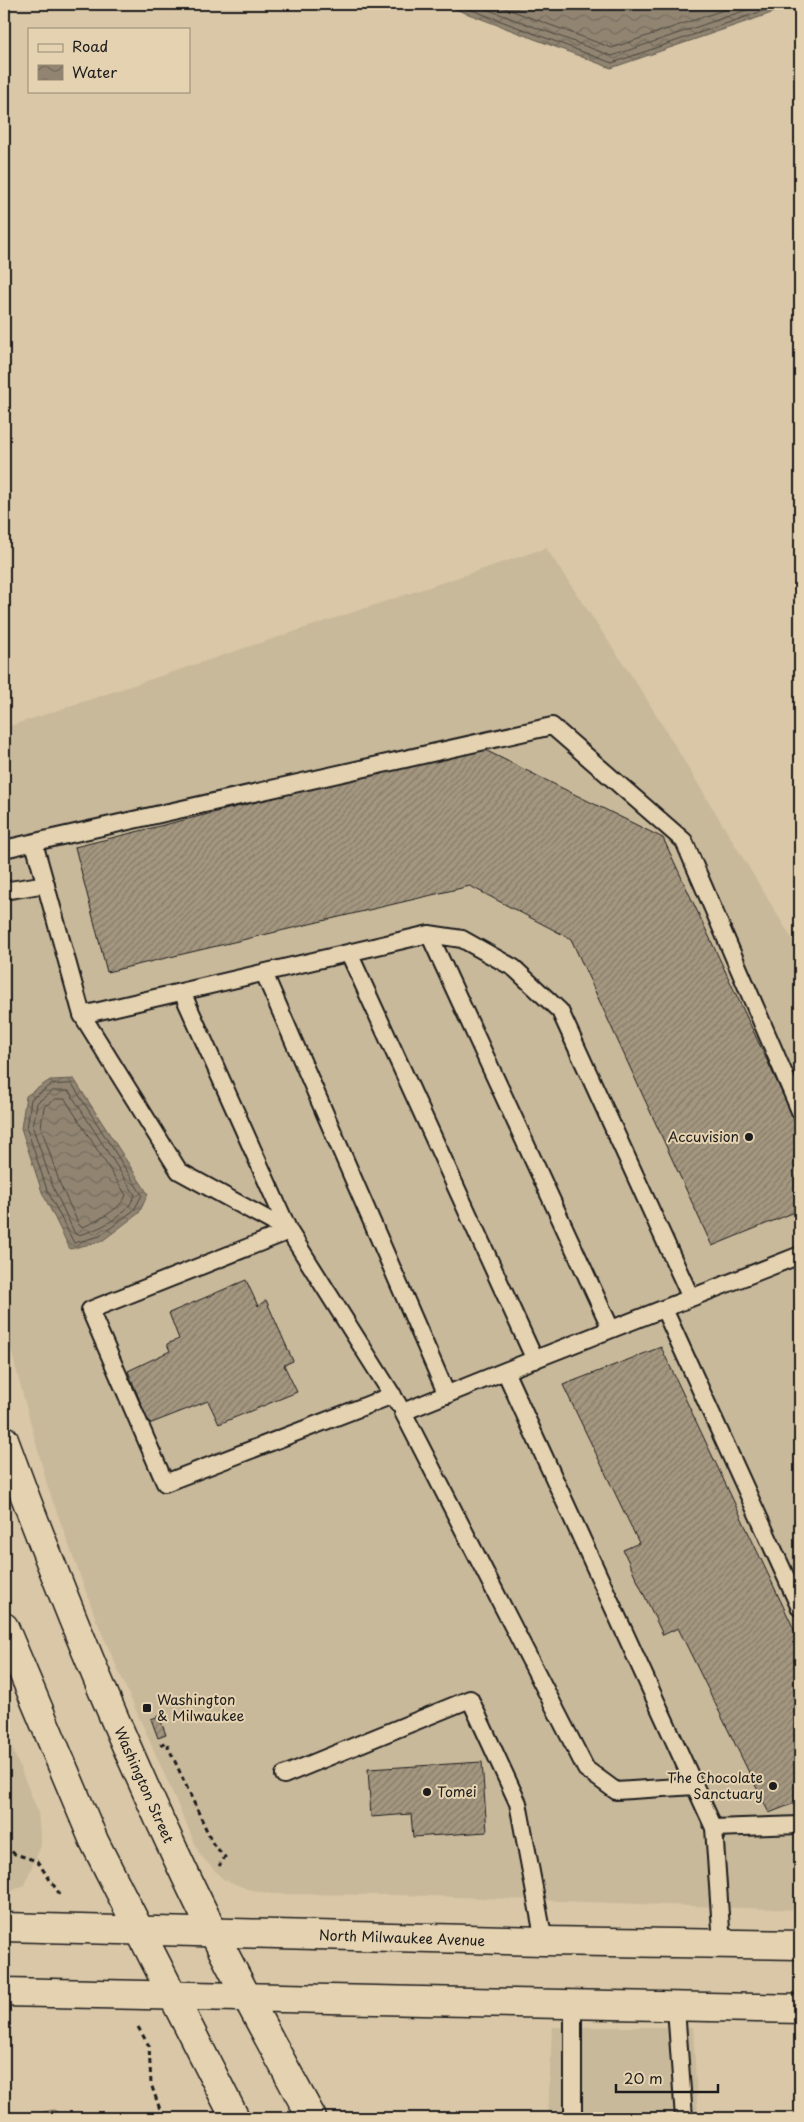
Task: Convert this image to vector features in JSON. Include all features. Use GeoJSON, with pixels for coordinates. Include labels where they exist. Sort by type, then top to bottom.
{"type":"FeatureCollection","features":[{"type":"Feature","properties":{"kind":"main road","name":"Washington Street"},"geometry":{"type":"LineString","coordinates":[[4,1440],[51,1568],[97,1680],[181,1867],[312,2118]]}},
{"type":"Feature","properties":{"kind":"main road"},"geometry":{"type":"LineString","coordinates":[[4,1627],[94,1841],[235,2118]]}},
{"type":"Feature","properties":{"kind":"main road","name":"North Milwaukee Avenue"},"geometry":{"type":"LineString","coordinates":[[4,1926],[544,1942],[800,1945]]}},
{"type":"Feature","properties":{"kind":"main road"},"geometry":{"type":"LineString","coordinates":[[4,1992],[573,2006],[800,2009]]}},
{"type":"Feature","properties":{"kind":"lane"},"geometry":{"type":"LineString","coordinates":[[4,849],[552,726],[684,841],[800,1111]]}},
{"type":"Feature","properties":{"kind":"lane"},"geometry":{"type":"LineString","coordinates":[[34,843],[82,1015],[179,1170],[289,1230]]}},
{"type":"Feature","properties":{"kind":"lane"},"geometry":{"type":"LineString","coordinates":[[4,891],[46,884]]}},
{"type":"Feature","properties":{"kind":"lane"},"geometry":{"type":"LineString","coordinates":[[82,1015],[429,934],[462,939],[514,968],[560,1011],[691,1298]]}},
{"type":"Feature","properties":{"kind":"lane"},"geometry":{"type":"LineString","coordinates":[[429,934],[611,1329]]}},
{"type":"Feature","properties":{"kind":"lane"},"geometry":{"type":"LineString","coordinates":[[348,953],[535,1360]]}},
{"type":"Feature","properties":{"kind":"lane"},"geometry":{"type":"LineString","coordinates":[[264,973],[447,1395]]}},
{"type":"Feature","properties":{"kind":"lane"},"geometry":{"type":"LineString","coordinates":[[182,992],[289,1230],[403,1412],[586,1769],[616,1791],[695,1786]]}},
{"type":"Feature","properties":{"kind":"lane"},"geometry":{"type":"LineString","coordinates":[[289,1230],[90,1310],[165,1483],[392,1396]]}},
{"type":"Feature","properties":{"kind":"lane"},"geometry":{"type":"LineString","coordinates":[[403,1412],[800,1255]]}},
{"type":"Feature","properties":{"kind":"lane"},"geometry":{"type":"LineString","coordinates":[[664,1309],[800,1608]]}},
{"type":"Feature","properties":{"kind":"lane"},"geometry":{"type":"LineString","coordinates":[[505,1371],[714,1828],[722,1944]]}},
{"type":"Feature","properties":{"kind":"lane"},"geometry":{"type":"LineString","coordinates":[[284,1775],[470,1699],[518,1803],[544,1942]]}},
{"type":"Feature","properties":{"kind":"lane"},"geometry":{"type":"LineString","coordinates":[[714,1828],[800,1826]]}},
{"type":"Feature","properties":{"kind":"lane"},"geometry":{"type":"LineString","coordinates":[[573,2006],[573,2118]]}},
{"type":"Feature","properties":{"kind":"lane"},"geometry":{"type":"LineString","coordinates":[[676,2008],[684,2118]]}},
{"type":"Feature","properties":{"kind":"path"},"geometry":{"type":"LineString","coordinates":[[155,1747],[166,1742],[213,1844],[225,1857],[219,1866]]}},
{"type":"Feature","properties":{"kind":"path"},"geometry":{"type":"LineString","coordinates":[[4,1847],[15,1854],[37,1861]]}},
{"type":"Feature","properties":{"kind":"path"},"geometry":{"type":"LineString","coordinates":[[149,2046],[151,2084],[163,2118]]}},
{"type":"Feature","properties":{"kind":"shaded area"},"geometry":{"type":"Polygon","coordinates":[[[546,548],[643,693],[800,952],[800,1910],[400,1895],[272,1894],[247,1889],[223,1879],[200,1855],[97,1622],[48,1488],[4,1324],[4,728],[546,548]]]}},
{"type":"Feature","properties":{"kind":"shaded area"},"geometry":{"type":"Polygon","coordinates":[[[4,1728],[38,1812],[41,1846],[24,1885],[4,1895],[4,1728]]]}},
{"type":"Feature","properties":{"kind":"shaded area"},"geometry":{"type":"Polygon","coordinates":[[[552,2027],[693,2027],[698,2118],[548,2118],[552,2027]]]}},
{"type":"Feature","properties":{"kind":"green space"},"geometry":{"type":"Polygon","coordinates":[[[54,2110],[66,2118],[28,2118],[34,2114],[54,2110]]]}},
{"type":"Feature","properties":{"kind":"water"},"geometry":{"type":"Polygon","coordinates":[[[442,4],[798,4],[611,68],[442,4]]]}},
{"type":"Feature","properties":{"kind":"water"},"geometry":{"type":"Polygon","coordinates":[[[74,1079],[148,1194],[139,1213],[102,1241],[70,1249],[42,1192],[21,1128],[26,1096],[50,1080],[74,1079]]]}},
{"type":"Feature","properties":{"kind":"building"},"geometry":{"type":"Polygon","coordinates":[[[479,747],[663,838],[800,1131],[800,1210],[712,1246],[571,939],[470,886],[107,972],[75,847],[479,747]]]}},
{"type":"Feature","properties":{"kind":"building"},"geometry":{"type":"Polygon","coordinates":[[[246,1280],[258,1306],[266,1300],[293,1361],[284,1365],[297,1392],[219,1424],[208,1401],[149,1424],[128,1371],[170,1351],[167,1344],[179,1339],[169,1313],[246,1280]]]}},
{"type":"Feature","properties":{"kind":"building"},"geometry":{"type":"Polygon","coordinates":[[[661,1347],[800,1642],[800,1801],[769,1813],[678,1628],[663,1635],[623,1550],[639,1543],[563,1385],[661,1347]]]}},
{"type":"Feature","properties":{"kind":"building"},"geometry":{"type":"Polygon","coordinates":[[[159,1716],[166,1735],[158,1738],[151,1719],[159,1716]]]}},
{"type":"Feature","properties":{"kind":"building","name":"Tomei"},"geometry":{"type":"Polygon","coordinates":[[[482,1762],[487,1832],[413,1837],[411,1814],[371,1817],[368,1769],[482,1762]]]}},
{"type":"Feature","properties":{"kind":"place","name":"Accuvision"},"geometry":{"type":"Point","coordinates":[749,1137]}},
{"type":"Feature","properties":{"kind":"place","name":"Washington & Milwaukee"},"geometry":{"type":"Point","coordinates":[147,1708]}},
{"type":"Feature","properties":{"kind":"place","name":"The Chocolate Sanctuary"},"geometry":{"type":"Point","coordinates":[773,1786]}},
{"type":"Feature","properties":{"kind":"place","name":"Tomei"},"geometry":{"type":"Point","coordinates":[427,1792]}}]}
